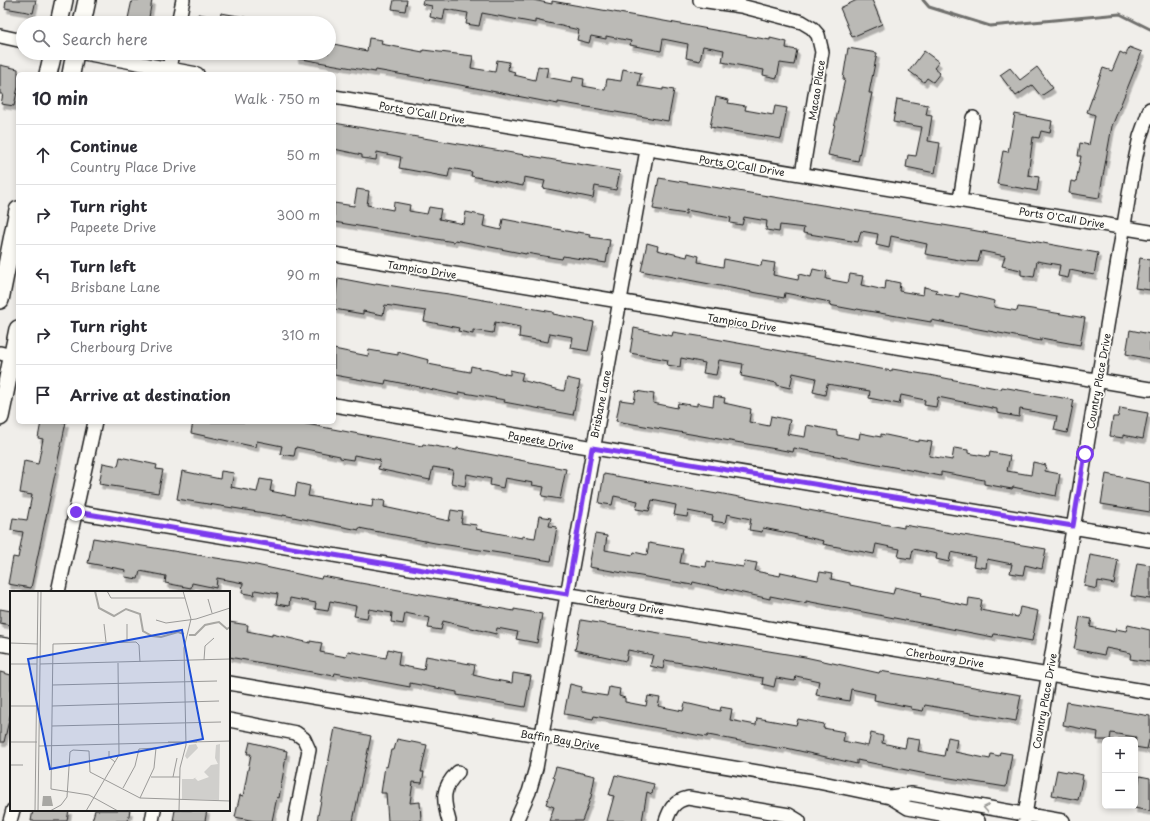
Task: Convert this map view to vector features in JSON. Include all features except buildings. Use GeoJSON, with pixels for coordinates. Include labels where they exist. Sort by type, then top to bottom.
{"type":"FeatureCollection","features":[{"type":"Feature","properties":{"kind":"main road"},"geometry":{"type":"LineString","coordinates":[[61,16],[64,0]]}},
{"type":"Feature","properties":{"kind":"main road"},"geometry":{"type":"LineString","coordinates":[[84,16],[87,0]]}},
{"type":"Feature","properties":{"kind":"main road"},"geometry":{"type":"LineString","coordinates":[[48,72],[51,60]]}},
{"type":"Feature","properties":{"kind":"main road"},"geometry":{"type":"LineString","coordinates":[[71,72],[74,60]]}},
{"type":"Feature","properties":{"kind":"main road"},"geometry":{"type":"LineString","coordinates":[[0,300],[16,220]]}},
{"type":"Feature","properties":{"kind":"main road"},"geometry":{"type":"LineString","coordinates":[[0,416],[6,355],[16,333]]}},
{"type":"Feature","properties":{"kind":"street"},"geometry":{"type":"LineString","coordinates":[[180,16],[183,0]]}},
{"type":"Feature","properties":{"kind":"street","name":"Macao Place"},"geometry":{"type":"LineString","coordinates":[[700,0],[741,3],[802,22],[812,28],[822,45],[802,174]]}},
{"type":"Feature","properties":{"kind":"street"},"geometry":{"type":"LineString","coordinates":[[0,36],[16,39]]}},
{"type":"Feature","properties":{"kind":"street"},"geometry":{"type":"LineString","coordinates":[[115,60],[168,72],[171,60]]}},
{"type":"Feature","properties":{"kind":"street","name":"Ports O'Call Drive"},"geometry":{"type":"LineString","coordinates":[[336,97],[1150,232]]}},
{"type":"Feature","properties":{"kind":"street","name":"Country Place Drive"},"geometry":{"type":"LineString","coordinates":[[1024,818],[1140,137],[1150,109]]}},
{"type":"Feature","properties":{"kind":"street"},"geometry":{"type":"LineString","coordinates":[[960,200],[973,118]]}},
{"type":"Feature","properties":{"kind":"street","name":"Brisbane Lane"},"geometry":{"type":"LineString","coordinates":[[516,821],[529,792],[536,768],[592,448],[647,150]]}},
{"type":"Feature","properties":{"kind":"street","name":"Tampico Drive"},"geometry":{"type":"LineString","coordinates":[[336,254],[1098,379],[1150,389]]}},
{"type":"Feature","properties":{"kind":"street","name":"Papeete Drive"},"geometry":{"type":"LineString","coordinates":[[336,405],[1073,526],[1150,540]]}},
{"type":"Feature","properties":{"kind":"street"},"geometry":{"type":"LineString","coordinates":[[58,591],[95,424]]}},
{"type":"Feature","properties":{"kind":"street","name":"Cherbourg Drive"},"geometry":{"type":"LineString","coordinates":[[76,512],[1150,692]]}},
{"type":"Feature","properties":{"kind":"street"},"geometry":{"type":"LineString","coordinates":[[0,644],[10,646]]}},
{"type":"Feature","properties":{"kind":"street","name":"Baffin Bay Drive"},"geometry":{"type":"LineString","coordinates":[[230,683],[818,782],[890,797],[908,808],[978,821]]}},
{"type":"Feature","properties":{"kind":"street"},"geometry":{"type":"LineString","coordinates":[[230,720],[290,731],[304,739],[309,750],[295,821]]}},
{"type":"Feature","properties":{"kind":"street"},"geometry":{"type":"LineString","coordinates":[[449,821],[444,802],[445,792],[450,780],[458,772]]}},
{"type":"Feature","properties":{"kind":"street","name":"Baffin Bay Drive"},"geometry":{"type":"LineString","coordinates":[[890,797],[911,794],[1024,818],[1063,821]]}},
{"type":"Feature","properties":{"kind":"street"},"geometry":{"type":"LineString","coordinates":[[666,821],[670,810],[677,802],[692,798],[789,815],[799,821]]}},
{"type":"Feature","properties":{"kind":"street"},"geometry":{"type":"LineString","coordinates":[[10,821],[13,811]]}},
{"type":"Feature","properties":{"kind":"street"},"geometry":{"type":"LineString","coordinates":[[152,821],[154,811]]}},
{"type":"Feature","properties":{"kind":"waterway"},"geometry":{"type":"LineString","coordinates":[[923,0],[929,7],[990,26],[1120,14],[1150,29]]}},
{"type":"Feature","properties":{"kind":"route"},"geometry":{"type":"LineString","coordinates":[[76,512],[567,594],[592,448],[1073,526],[1085,454]]}}]}
